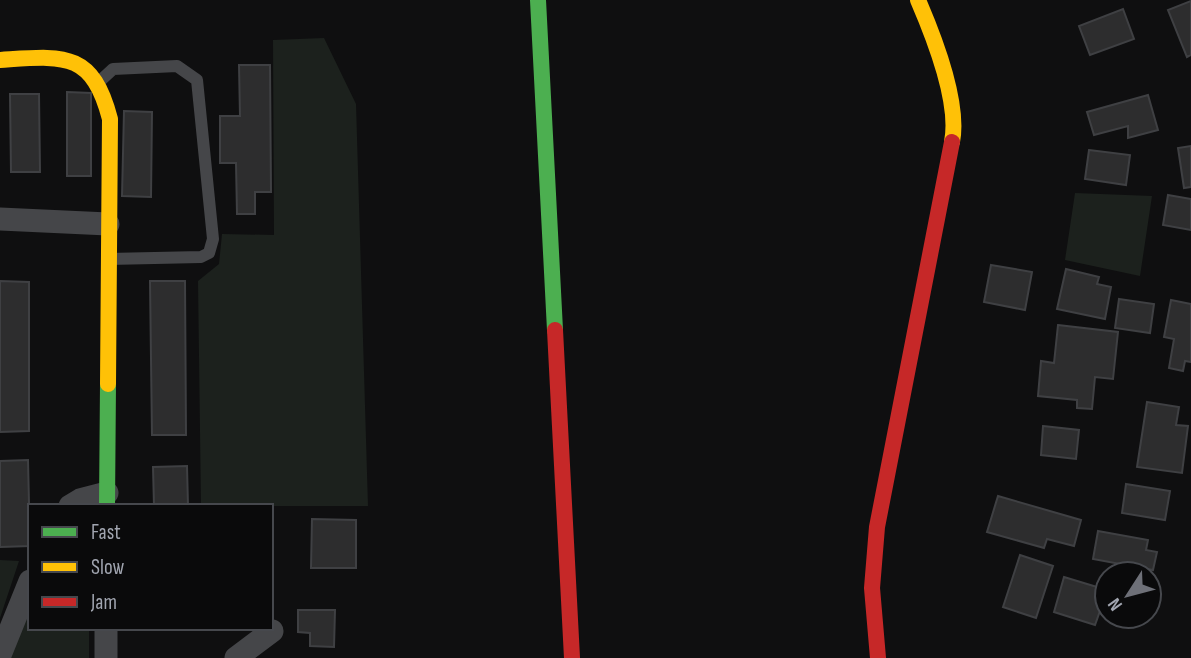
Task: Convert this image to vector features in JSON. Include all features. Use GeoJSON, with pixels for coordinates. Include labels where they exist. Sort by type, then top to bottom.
{"type":"FeatureCollection","features":[{"type":"Feature","properties":{"kind":"street"},"geometry":{"type":"LineString","coordinates":[[538,0],[572,658]]}},
{"type":"Feature","properties":{"kind":"street"},"geometry":{"type":"LineString","coordinates":[[878,658],[872,588],[877,527],[954,133],[949,86],[938,42],[918,0]]}},
{"type":"Feature","properties":{"kind":"street"},"geometry":{"type":"LineString","coordinates":[[0,60],[47,57],[69,59],[83,66],[100,81],[110,119],[107,500],[80,500],[73,504]]}},
{"type":"Feature","properties":{"kind":"street"},"geometry":{"type":"LineString","coordinates":[[0,219],[108,223]]}},
{"type":"Feature","properties":{"kind":"street"},"geometry":{"type":"LineString","coordinates":[[0,655],[28,586]]}},
{"type":"Feature","properties":{"kind":"street"},"geometry":{"type":"LineString","coordinates":[[106,630],[106,658]]}},
{"type":"Feature","properties":{"kind":"street"},"geometry":{"type":"LineString","coordinates":[[236,658],[272,631]]}},
{"type":"Feature","properties":{"kind":"lane"},"geometry":{"type":"LineString","coordinates":[[100,81],[113,69],[177,66],[197,80],[213,239],[209,253],[201,257],[108,260]]}},
{"type":"Feature","properties":{"kind":"shaded area"},"geometry":{"type":"Polygon","coordinates":[[[324,38],[356,104],[368,506],[201,504],[198,281],[219,264],[222,234],[274,235],[273,40],[324,38]]]}},
{"type":"Feature","properties":{"kind":"shaded area"},"geometry":{"type":"Polygon","coordinates":[[[1075,193],[1152,196],[1140,276],[1065,260],[1075,193]]]}},
{"type":"Feature","properties":{"kind":"shaded area"},"geometry":{"type":"Polygon","coordinates":[[[0,560],[19,561],[0,618],[0,560]]]}},
{"type":"Feature","properties":{"kind":"shaded area"},"geometry":{"type":"Polygon","coordinates":[[[28,614],[28,630],[89,630],[89,658],[10,658],[28,614]]]}},
{"type":"Feature","properties":{"kind":"building"},"geometry":{"type":"Polygon","coordinates":[[[1191,1],[1191,55],[1187,57],[1168,10],[1191,1]]]}},
{"type":"Feature","properties":{"kind":"building"},"geometry":{"type":"Polygon","coordinates":[[[1123,9],[1134,39],[1090,55],[1079,26],[1123,9]]]}},
{"type":"Feature","properties":{"kind":"building"},"geometry":{"type":"Polygon","coordinates":[[[239,65],[270,65],[271,192],[255,192],[255,214],[237,214],[236,163],[220,163],[220,116],[240,116],[239,65]]]}},
{"type":"Feature","properties":{"kind":"building"},"geometry":{"type":"Polygon","coordinates":[[[67,92],[91,93],[91,176],[67,176],[67,92]]]}},
{"type":"Feature","properties":{"kind":"building"},"geometry":{"type":"Polygon","coordinates":[[[10,94],[39,94],[40,172],[11,172],[10,94]]]}},
{"type":"Feature","properties":{"kind":"building"},"geometry":{"type":"Polygon","coordinates":[[[1148,95],[1158,130],[1128,138],[1128,126],[1094,135],[1087,112],[1148,95]]]}},
{"type":"Feature","properties":{"kind":"building"},"geometry":{"type":"Polygon","coordinates":[[[124,111],[152,112],[151,197],[122,196],[124,111]]]}},
{"type":"Feature","properties":{"kind":"building"},"geometry":{"type":"Polygon","coordinates":[[[1191,146],[1191,187],[1184,188],[1178,148],[1191,146]]]}},
{"type":"Feature","properties":{"kind":"building"},"geometry":{"type":"Polygon","coordinates":[[[1089,150],[1130,155],[1126,185],[1085,179],[1089,150]]]}},
{"type":"Feature","properties":{"kind":"building"},"geometry":{"type":"Polygon","coordinates":[[[1168,195],[1191,199],[1191,230],[1163,225],[1168,195]]]}},
{"type":"Feature","properties":{"kind":"building"},"geometry":{"type":"Polygon","coordinates":[[[991,265],[1032,272],[1025,310],[984,302],[991,265]]]}},
{"type":"Feature","properties":{"kind":"building"},"geometry":{"type":"Polygon","coordinates":[[[1066,269],[1099,277],[1097,284],[1111,287],[1105,319],[1057,309],[1066,269]]]}},
{"type":"Feature","properties":{"kind":"building"},"geometry":{"type":"Polygon","coordinates":[[[0,281],[29,282],[29,431],[0,432],[0,281]]]}},
{"type":"Feature","properties":{"kind":"building"},"geometry":{"type":"Polygon","coordinates":[[[150,281],[185,281],[186,435],[152,435],[150,281]]]}},
{"type":"Feature","properties":{"kind":"building"},"geometry":{"type":"Polygon","coordinates":[[[1119,299],[1154,304],[1150,333],[1115,328],[1119,299]]]}},
{"type":"Feature","properties":{"kind":"building"},"geometry":{"type":"Polygon","coordinates":[[[1171,300],[1191,304],[1191,362],[1185,361],[1183,371],[1169,368],[1174,339],[1164,337],[1171,300]]]}},
{"type":"Feature","properties":{"kind":"building"},"geometry":{"type":"Polygon","coordinates":[[[1058,325],[1118,332],[1113,379],[1095,377],[1092,409],[1077,408],[1077,400],[1038,396],[1041,361],[1054,363],[1058,325]]]}},
{"type":"Feature","properties":{"kind":"building"},"geometry":{"type":"Polygon","coordinates":[[[1147,402],[1179,407],[1176,425],[1188,426],[1182,473],[1137,467],[1147,402]]]}},
{"type":"Feature","properties":{"kind":"building"},"geometry":{"type":"Polygon","coordinates":[[[1043,426],[1079,430],[1076,459],[1041,455],[1043,426]]]}},
{"type":"Feature","properties":{"kind":"building"},"geometry":{"type":"Polygon","coordinates":[[[28,460],[28,546],[0,547],[0,461],[28,460]]]}},
{"type":"Feature","properties":{"kind":"building"},"geometry":{"type":"Polygon","coordinates":[[[187,466],[188,504],[154,504],[153,467],[187,466]]]}},
{"type":"Feature","properties":{"kind":"building"},"geometry":{"type":"Polygon","coordinates":[[[1126,484],[1170,491],[1165,520],[1122,513],[1126,484]]]}},
{"type":"Feature","properties":{"kind":"building"},"geometry":{"type":"Polygon","coordinates":[[[998,496],[1081,520],[1074,546],[1047,539],[1044,548],[987,532],[998,496]]]}},
{"type":"Feature","properties":{"kind":"building"},"geometry":{"type":"Polygon","coordinates":[[[312,519],[356,520],[356,568],[311,568],[312,519]]]}},
{"type":"Feature","properties":{"kind":"building"},"geometry":{"type":"Polygon","coordinates":[[[1098,531],[1148,540],[1146,550],[1157,552],[1155,560],[1093,559],[1098,531]]]}},
{"type":"Feature","properties":{"kind":"building"},"geometry":{"type":"Polygon","coordinates":[[[1020,555],[1053,566],[1036,618],[1003,607],[1020,555]]]}},
{"type":"Feature","properties":{"kind":"building"},"geometry":{"type":"Polygon","coordinates":[[[1064,577],[1093,586],[1093,624],[1054,612],[1064,577]]]}},
{"type":"Feature","properties":{"kind":"building"},"geometry":{"type":"Polygon","coordinates":[[[298,610],[335,610],[334,647],[310,646],[310,633],[298,632],[298,610]]]}},
{"type":"Feature","properties":{"kind":"traffic: fast"},"geometry":{"type":"LineString","coordinates":[[538,0],[555,330]]}},
{"type":"Feature","properties":{"kind":"traffic: fast"},"geometry":{"type":"LineString","coordinates":[[107,504],[108,384]]}},
{"type":"Feature","properties":{"kind":"traffic: slow"},"geometry":{"type":"LineString","coordinates":[[918,0],[938,51],[949,89],[952,142]]}},
{"type":"Feature","properties":{"kind":"traffic: slow"},"geometry":{"type":"LineString","coordinates":[[0,60],[41,58],[72,62],[84,69],[103,96],[110,119],[108,384]]}},
{"type":"Feature","properties":{"kind":"traffic: jam"},"geometry":{"type":"LineString","coordinates":[[878,658],[872,588],[877,527],[952,142]]}},
{"type":"Feature","properties":{"kind":"traffic: jam"},"geometry":{"type":"LineString","coordinates":[[555,330],[572,658]]}}]}
